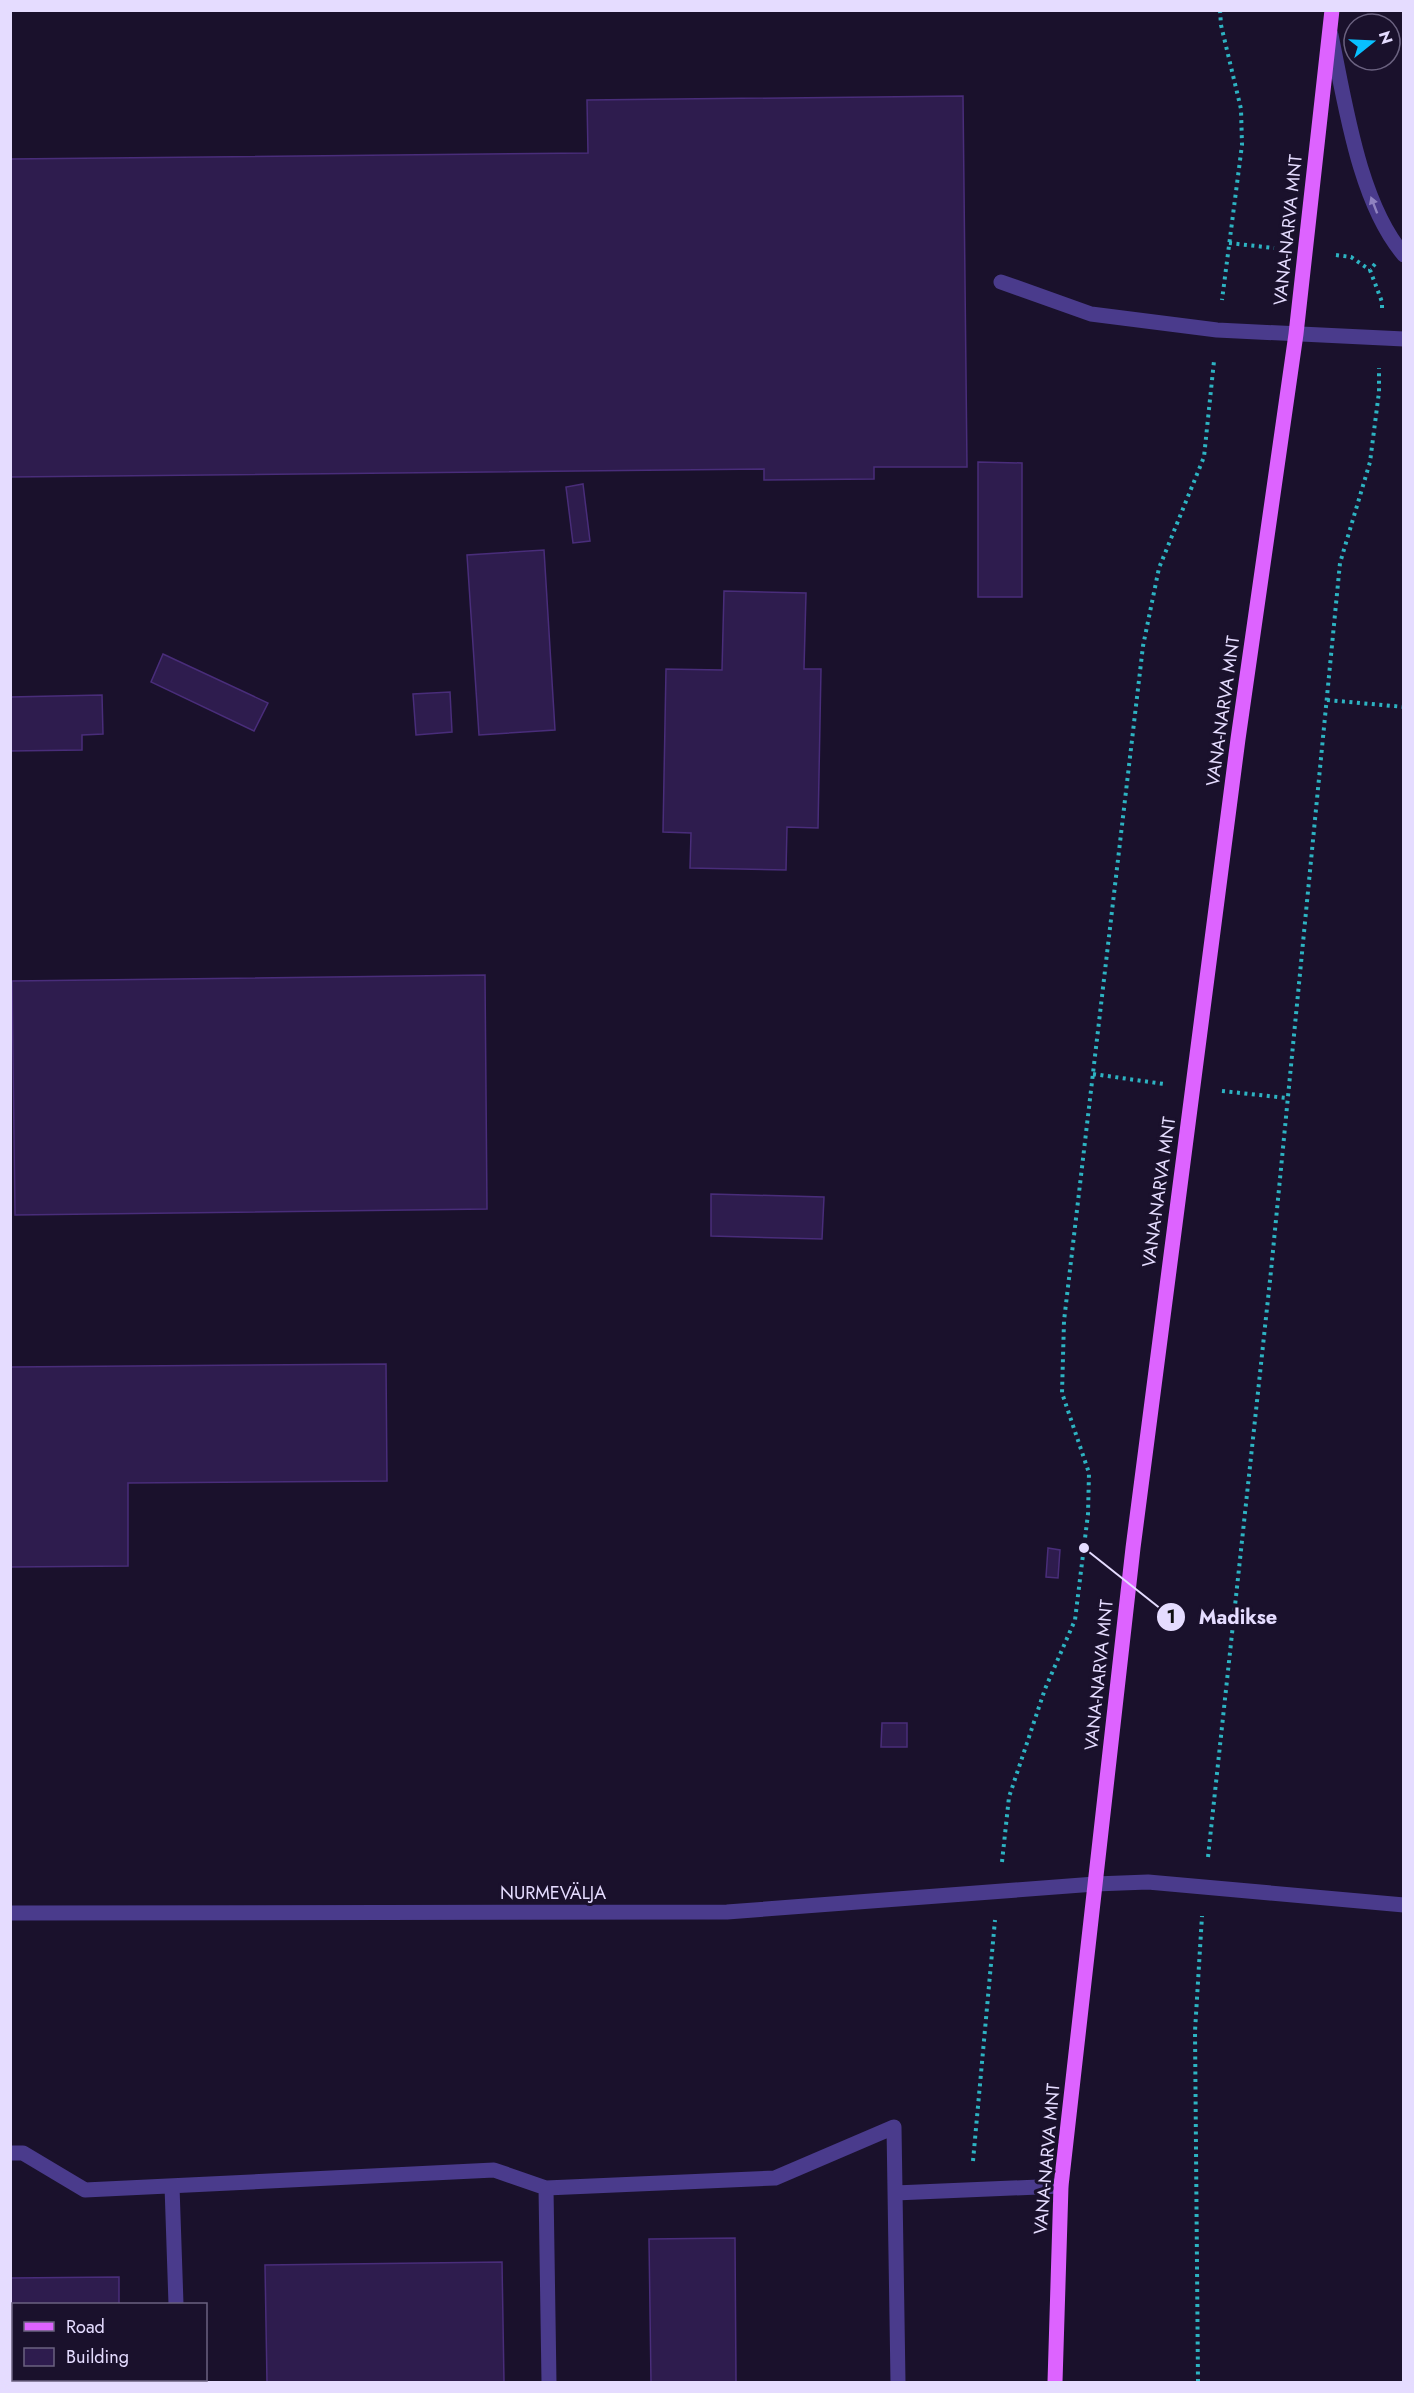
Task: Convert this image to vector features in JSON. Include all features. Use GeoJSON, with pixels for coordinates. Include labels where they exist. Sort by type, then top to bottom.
{"type":"FeatureCollection","features":[{"type":"Feature","properties":{"kind":"main road","name":"VANA-NARVA MNT"},"geometry":{"type":"LineString","coordinates":[[1055,2382],[1061,2186],[1133,1548],[1238,739],[1296,334],[1332,10]]}},
{"type":"Feature","properties":{"kind":"street"},"geometry":{"type":"LineString","coordinates":[[1330,32],[1363,175],[1379,217],[1399,250]]}},
{"type":"Feature","properties":{"kind":"street"},"geometry":{"type":"LineString","coordinates":[[1001,282],[1091,314],[1217,330],[1404,339]]}},
{"type":"Feature","properties":{"kind":"street","name":"NURMEVÄLJA"},"geometry":{"type":"LineString","coordinates":[[10,1913],[727,1912],[1095,1884],[1149,1882],[1404,1905]]}},
{"type":"Feature","properties":{"kind":"street"},"geometry":{"type":"LineString","coordinates":[[10,2153],[23,2153],[85,2190],[494,2170],[546,2188],[775,2178],[894,2127],[898,2382]]}},
{"type":"Feature","properties":{"kind":"street"},"geometry":{"type":"LineString","coordinates":[[172,2186],[176,2303]]}},
{"type":"Feature","properties":{"kind":"street"},"geometry":{"type":"LineString","coordinates":[[895,2193],[1061,2186]]}},
{"type":"Feature","properties":{"kind":"street"},"geometry":{"type":"LineString","coordinates":[[546,2188],[549,2382]]}},
{"type":"Feature","properties":{"kind":"path"},"geometry":{"type":"LineString","coordinates":[[971,2190],[1009,1797],[1045,1689],[1075,1620],[1088,1514],[1089,1473],[1062,1393],[1064,1322],[1143,646],[1159,568],[1204,457],[1217,330],[1242,146],[1241,109],[1221,25],[1220,10]]}},
{"type":"Feature","properties":{"kind":"path"},"geometry":{"type":"LineString","coordinates":[[1198,2382],[1195,2031],[1204,1887],[1271,1271],[1340,563],[1370,462],[1379,392],[1382,302],[1370,270],[1399,250]]}},
{"type":"Feature","properties":{"kind":"path"},"geometry":{"type":"LineString","coordinates":[[1326,700],[1404,707]]}},
{"type":"Feature","properties":{"kind":"building"},"geometry":{"type":"Polygon","coordinates":[[[963,96],[967,467],[874,467],[874,479],[764,480],[764,469],[10,477],[10,159],[588,153],[587,100],[963,96]]]}},
{"type":"Feature","properties":{"kind":"building"},"geometry":{"type":"Polygon","coordinates":[[[978,462],[1022,463],[1022,597],[978,597],[978,462]]]}},
{"type":"Feature","properties":{"kind":"building"},"geometry":{"type":"Polygon","coordinates":[[[583,484],[590,541],[573,543],[566,487],[583,484]]]}},
{"type":"Feature","properties":{"kind":"building"},"geometry":{"type":"Polygon","coordinates":[[[544,550],[555,730],[479,735],[467,555],[544,550]]]}},
{"type":"Feature","properties":{"kind":"building"},"geometry":{"type":"Polygon","coordinates":[[[724,591],[806,593],[804,669],[821,669],[818,828],[787,827],[786,870],[690,868],[691,833],[663,832],[666,669],[722,670],[724,591]]]}},
{"type":"Feature","properties":{"kind":"building"},"geometry":{"type":"Polygon","coordinates":[[[163,654],[268,703],[254,731],[151,682],[163,654]]]}},
{"type":"Feature","properties":{"kind":"building"},"geometry":{"type":"Polygon","coordinates":[[[450,692],[452,732],[416,735],[413,694],[450,692]]]}},
{"type":"Feature","properties":{"kind":"building"},"geometry":{"type":"Polygon","coordinates":[[[102,695],[103,734],[82,735],[82,750],[10,751],[10,697],[102,695]]]}},
{"type":"Feature","properties":{"kind":"building"},"geometry":{"type":"Polygon","coordinates":[[[485,975],[487,1209],[15,1215],[12,981],[485,975]]]}},
{"type":"Feature","properties":{"kind":"building"},"geometry":{"type":"Polygon","coordinates":[[[711,1194],[824,1197],[822,1239],[711,1236],[711,1194]]]}},
{"type":"Feature","properties":{"kind":"building"},"geometry":{"type":"Polygon","coordinates":[[[386,1364],[387,1481],[128,1483],[128,1566],[10,1567],[10,1367],[386,1364]]]}},
{"type":"Feature","properties":{"kind":"building"},"geometry":{"type":"Polygon","coordinates":[[[1048,1548],[1060,1550],[1058,1578],[1046,1577],[1048,1548]]]}},
{"type":"Feature","properties":{"kind":"building"},"geometry":{"type":"Polygon","coordinates":[[[882,1723],[907,1723],[907,1747],[881,1747],[882,1723]]]}},
{"type":"Feature","properties":{"kind":"building"},"geometry":{"type":"Polygon","coordinates":[[[735,2238],[736,2382],[651,2382],[649,2239],[735,2238]]]}},
{"type":"Feature","properties":{"kind":"building"},"geometry":{"type":"Polygon","coordinates":[[[502,2262],[504,2382],[267,2382],[265,2265],[502,2262]]]}},
{"type":"Feature","properties":{"kind":"building"},"geometry":{"type":"Polygon","coordinates":[[[119,2277],[119,2303],[12,2303],[12,2381],[119,2382],[10,2382],[10,2278],[119,2277]]]}},
{"type":"Feature","properties":{"kind":"place","name":"Madikse"},"geometry":{"type":"Point","coordinates":[1084,1548]}}]}
